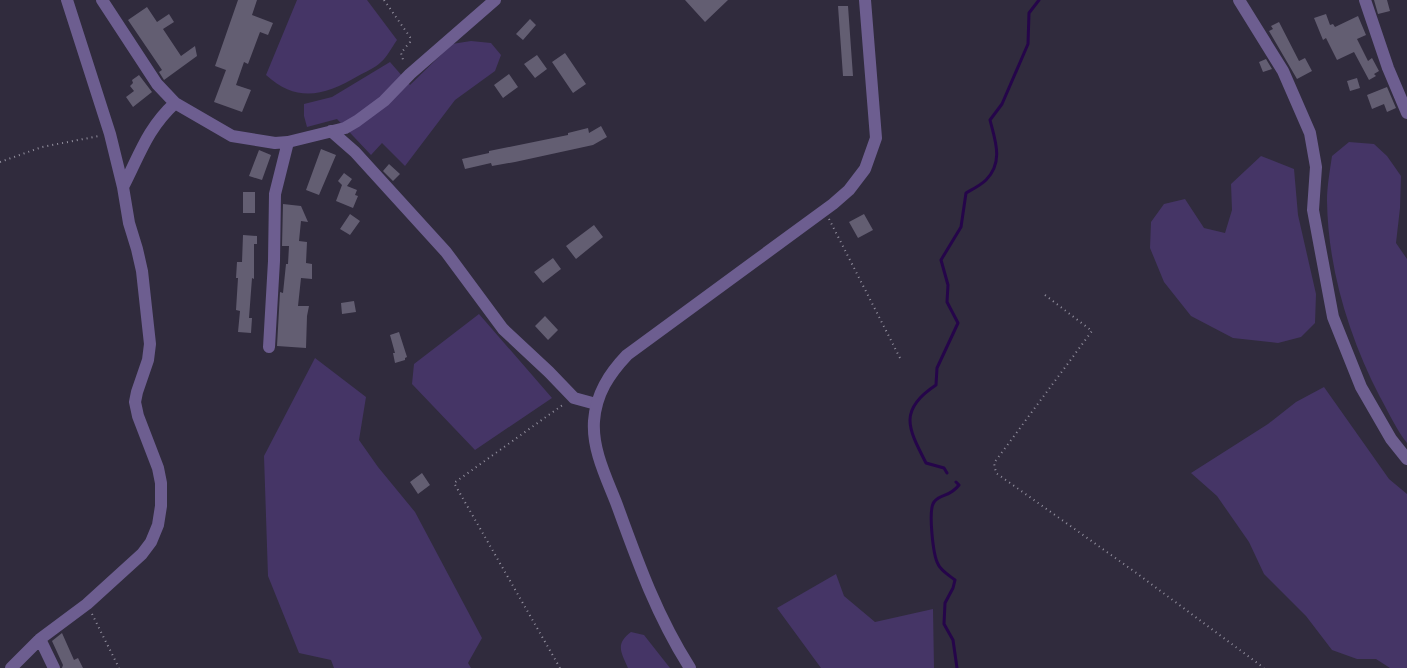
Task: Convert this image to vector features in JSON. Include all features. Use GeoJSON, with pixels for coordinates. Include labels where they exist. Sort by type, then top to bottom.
{"type":"FeatureCollection","features":[{"type":"Feature","properties":{"kind":"street"},"geometry":{"type":"LineString","coordinates":[[10,668],[40,639],[87,604],[142,554],[151,542],[161,506],[161,483],[158,468],[138,416],[135,402],[148,360],[150,344],[142,271],[129,223],[123,187],[110,134],[67,0]]}},
{"type":"Feature","properties":{"kind":"street"},"geometry":{"type":"LineString","coordinates":[[102,0],[157,84],[175,103],[232,136],[262,141],[288,142],[345,128],[368,113],[384,101],[410,74],[494,0]]}},
{"type":"Feature","properties":{"kind":"street"},"geometry":{"type":"LineString","coordinates":[[690,668],[663,623],[651,596],[605,475],[595,437],[596,404],[608,377],[628,355],[824,210],[849,190],[865,169],[876,138],[866,0]]}},
{"type":"Feature","properties":{"kind":"street"},"geometry":{"type":"LineString","coordinates":[[1239,0],[1283,71],[1310,133],[1316,168],[1313,210],[1333,317],[1361,387],[1391,439],[1407,459]]}},
{"type":"Feature","properties":{"kind":"street"},"geometry":{"type":"LineString","coordinates":[[1364,0],[1388,68],[1407,113]]}},
{"type":"Feature","properties":{"kind":"street"},"geometry":{"type":"LineString","coordinates":[[123,187],[150,132],[160,118],[175,103]]}},
{"type":"Feature","properties":{"kind":"street"},"geometry":{"type":"LineString","coordinates":[[331,131],[355,152],[446,252],[503,329],[550,372],[574,398],[596,404]]}},
{"type":"Feature","properties":{"kind":"street"},"geometry":{"type":"LineString","coordinates":[[269,347],[274,261],[275,194],[288,142]]}},
{"type":"Feature","properties":{"kind":"street"},"geometry":{"type":"LineString","coordinates":[[40,639],[54,668]]}},
{"type":"Feature","properties":{"kind":"path"},"geometry":{"type":"LineString","coordinates":[[384,0],[410,37],[410,42],[401,53],[410,74]]}},
{"type":"Feature","properties":{"kind":"path"},"geometry":{"type":"LineString","coordinates":[[0,162],[42,147],[110,134]]}},
{"type":"Feature","properties":{"kind":"path"},"geometry":{"type":"LineString","coordinates":[[824,210],[901,360]]}},
{"type":"Feature","properties":{"kind":"path"},"geometry":{"type":"LineString","coordinates":[[1045,295],[1092,331],[994,463],[996,473],[1136,572],[1264,668]]}},
{"type":"Feature","properties":{"kind":"path"},"geometry":{"type":"LineString","coordinates":[[560,668],[454,483],[557,408],[574,398]]}},
{"type":"Feature","properties":{"kind":"path"},"geometry":{"type":"LineString","coordinates":[[87,604],[119,668]]}},
{"type":"Feature","properties":{"kind":"shaded area"},"geometry":{"type":"Polygon","coordinates":[[[297,0],[367,0],[397,40],[379,64],[346,83],[311,94],[289,90],[277,84],[266,75],[297,0]]]}},
{"type":"Feature","properties":{"kind":"shaded area"},"geometry":{"type":"Polygon","coordinates":[[[471,41],[491,43],[501,55],[495,71],[455,100],[405,166],[382,143],[371,155],[337,119],[307,127],[304,116],[304,104],[332,97],[390,62],[410,85],[452,44],[471,41]]]}},
{"type":"Feature","properties":{"kind":"shaded area"},"geometry":{"type":"Polygon","coordinates":[[[1349,142],[1374,144],[1387,156],[1401,176],[1396,243],[1407,259],[1407,443],[1380,397],[1359,351],[1342,302],[1331,252],[1327,201],[1332,156],[1349,142]]]}},
{"type":"Feature","properties":{"kind":"shaded area"},"geometry":{"type":"Polygon","coordinates":[[[1261,156],[1294,169],[1298,215],[1316,294],[1315,323],[1301,337],[1278,343],[1233,338],[1191,316],[1164,282],[1150,248],[1151,222],[1164,204],[1185,199],[1204,228],[1225,233],[1232,210],[1231,184],[1261,156]]]}},
{"type":"Feature","properties":{"kind":"shaded area"},"geometry":{"type":"Polygon","coordinates":[[[479,314],[552,398],[475,450],[412,384],[414,364],[479,314]]]}},
{"type":"Feature","properties":{"kind":"shaded area"},"geometry":{"type":"Polygon","coordinates":[[[315,358],[366,397],[359,440],[378,467],[415,512],[482,638],[468,663],[471,668],[334,668],[331,660],[299,653],[268,576],[264,456],[315,358]]]}},
{"type":"Feature","properties":{"kind":"shaded area"},"geometry":{"type":"Polygon","coordinates":[[[1324,387],[1389,479],[1407,494],[1407,668],[1390,668],[1376,659],[1357,659],[1332,650],[1306,616],[1264,574],[1249,542],[1217,496],[1191,473],[1268,424],[1296,402],[1324,387]]]}},
{"type":"Feature","properties":{"kind":"shaded area"},"geometry":{"type":"Polygon","coordinates":[[[836,574],[844,596],[875,622],[933,609],[934,668],[821,668],[777,608],[836,574]]]}},
{"type":"Feature","properties":{"kind":"shaded area"},"geometry":{"type":"Polygon","coordinates":[[[631,632],[644,635],[670,668],[628,668],[622,653],[621,644],[631,632]]]}},
{"type":"Feature","properties":{"kind":"building"},"geometry":{"type":"Polygon","coordinates":[[[238,0],[257,0],[252,15],[273,23],[268,35],[260,32],[248,64],[244,62],[236,85],[251,90],[242,112],[214,102],[226,70],[215,66],[238,0]]]}},
{"type":"Feature","properties":{"kind":"building"},"geometry":{"type":"Polygon","coordinates":[[[685,0],[728,0],[705,22],[685,0]]]}},
{"type":"Feature","properties":{"kind":"building"},"geometry":{"type":"Polygon","coordinates":[[[1374,0],[1387,0],[1390,11],[1378,14],[1374,0]]]}},
{"type":"Feature","properties":{"kind":"building"},"geometry":{"type":"Polygon","coordinates":[[[838,6],[848,6],[853,76],[843,76],[838,6]]]}},
{"type":"Feature","properties":{"kind":"building"},"geometry":{"type":"Polygon","coordinates":[[[147,7],[157,22],[169,14],[174,22],[163,29],[181,56],[195,46],[197,56],[164,80],[159,72],[162,70],[128,20],[147,7]]]}},
{"type":"Feature","properties":{"kind":"building"},"geometry":{"type":"Polygon","coordinates":[[[1326,14],[1330,25],[1333,24],[1335,27],[1358,16],[1366,35],[1357,39],[1368,61],[1372,58],[1379,71],[1374,74],[1376,76],[1369,80],[1354,52],[1337,60],[1326,38],[1323,40],[1314,18],[1326,14]]]}},
{"type":"Feature","properties":{"kind":"building"},"geometry":{"type":"Polygon","coordinates":[[[530,19],[536,25],[523,40],[516,34],[530,19]]]}},
{"type":"Feature","properties":{"kind":"building"},"geometry":{"type":"Polygon","coordinates":[[[1279,22],[1299,61],[1305,58],[1312,71],[1297,79],[1269,31],[1273,29],[1271,26],[1279,22]]]}},
{"type":"Feature","properties":{"kind":"building"},"geometry":{"type":"Polygon","coordinates":[[[565,53],[586,84],[573,93],[552,62],[565,53]]]}},
{"type":"Feature","properties":{"kind":"building"},"geometry":{"type":"Polygon","coordinates":[[[537,55],[547,69],[535,78],[524,64],[537,55]]]}},
{"type":"Feature","properties":{"kind":"building"},"geometry":{"type":"Polygon","coordinates":[[[1266,59],[1272,69],[1263,72],[1259,62],[1266,59]]]}},
{"type":"Feature","properties":{"kind":"building"},"geometry":{"type":"Polygon","coordinates":[[[509,74],[518,87],[503,98],[494,85],[509,74]]]}},
{"type":"Feature","properties":{"kind":"building"},"geometry":{"type":"Polygon","coordinates":[[[139,75],[152,92],[133,107],[126,97],[134,91],[130,86],[133,83],[132,80],[139,75]]]}},
{"type":"Feature","properties":{"kind":"building"},"geometry":{"type":"Polygon","coordinates":[[[1357,78],[1360,88],[1350,91],[1347,81],[1357,78]]]}},
{"type":"Feature","properties":{"kind":"building"},"geometry":{"type":"Polygon","coordinates":[[[1387,87],[1396,108],[1387,112],[1384,104],[1372,109],[1367,95],[1387,87]]]}},
{"type":"Feature","properties":{"kind":"building"},"geometry":{"type":"Polygon","coordinates":[[[601,126],[607,137],[593,145],[515,162],[492,166],[491,163],[465,169],[462,159],[489,153],[489,151],[568,135],[568,133],[588,128],[589,133],[601,126]]]}},
{"type":"Feature","properties":{"kind":"building"},"geometry":{"type":"Polygon","coordinates":[[[321,149],[336,155],[319,195],[306,190],[321,149]]]}},
{"type":"Feature","properties":{"kind":"building"},"geometry":{"type":"Polygon","coordinates":[[[259,150],[271,155],[262,180],[249,176],[259,150]]]}},
{"type":"Feature","properties":{"kind":"building"},"geometry":{"type":"Polygon","coordinates":[[[389,164],[400,174],[393,181],[383,171],[389,164]]]}},
{"type":"Feature","properties":{"kind":"building"},"geometry":{"type":"Polygon","coordinates":[[[344,173],[352,179],[347,186],[357,190],[355,195],[358,196],[353,208],[336,201],[342,185],[338,181],[344,173]]]}},
{"type":"Feature","properties":{"kind":"building"},"geometry":{"type":"Polygon","coordinates":[[[243,192],[255,192],[255,213],[243,213],[243,192]]]}},
{"type":"Feature","properties":{"kind":"building"},"geometry":{"type":"Polygon","coordinates":[[[283,204],[301,206],[308,222],[301,221],[299,241],[307,242],[306,263],[312,264],[312,279],[301,278],[298,306],[309,306],[306,348],[277,346],[280,292],[283,293],[289,246],[282,246],[283,204]]]}},
{"type":"Feature","properties":{"kind":"building"},"geometry":{"type":"Polygon","coordinates":[[[350,214],[360,221],[350,235],[340,229],[350,214]]]}},
{"type":"Feature","properties":{"kind":"building"},"geometry":{"type":"Polygon","coordinates":[[[864,214],[873,230],[858,238],[849,222],[864,214]]]}},
{"type":"Feature","properties":{"kind":"building"},"geometry":{"type":"Polygon","coordinates":[[[594,225],[603,237],[576,259],[566,246],[594,225]]]}},
{"type":"Feature","properties":{"kind":"building"},"geometry":{"type":"Polygon","coordinates":[[[243,235],[257,236],[257,244],[254,244],[254,279],[252,278],[249,318],[252,318],[251,333],[238,332],[240,311],[236,310],[237,262],[242,262],[243,235]]]}},
{"type":"Feature","properties":{"kind":"building"},"geometry":{"type":"Polygon","coordinates":[[[553,258],[561,269],[543,283],[534,272],[553,258]]]}},
{"type":"Feature","properties":{"kind":"building"},"geometry":{"type":"Polygon","coordinates":[[[354,301],[356,312],[342,314],[341,303],[354,301]]]}},
{"type":"Feature","properties":{"kind":"building"},"geometry":{"type":"Polygon","coordinates":[[[545,316],[558,330],[548,340],[535,326],[545,316]]]}},
{"type":"Feature","properties":{"kind":"building"},"geometry":{"type":"Polygon","coordinates":[[[399,332],[407,357],[405,360],[395,363],[393,353],[395,353],[390,335],[399,332]]]}},
{"type":"Feature","properties":{"kind":"building"},"geometry":{"type":"Polygon","coordinates":[[[422,473],[430,485],[418,494],[410,482],[422,473]]]}},
{"type":"Feature","properties":{"kind":"building"},"geometry":{"type":"Polygon","coordinates":[[[62,633],[74,660],[78,658],[83,668],[62,668],[63,665],[52,641],[62,633]]]}},
{"type":"Feature","properties":{"kind":"waterway"},"geometry":{"type":"LineString","coordinates":[[947,473],[944,468],[926,463],[911,430],[911,411],[924,394],[936,385],[937,368],[958,323],[947,302],[948,285],[941,260],[961,227],[966,193],[986,180],[995,166],[997,151],[990,120],[1002,104],[1028,44],[1029,13],[1039,0]]}},
{"type":"Feature","properties":{"kind":"waterway"},"geometry":{"type":"LineString","coordinates":[[956,482],[959,485],[955,489],[949,494],[939,497],[934,502],[931,523],[934,552],[938,564],[943,571],[955,580],[945,603],[944,624],[953,640],[957,668]]}}]}
